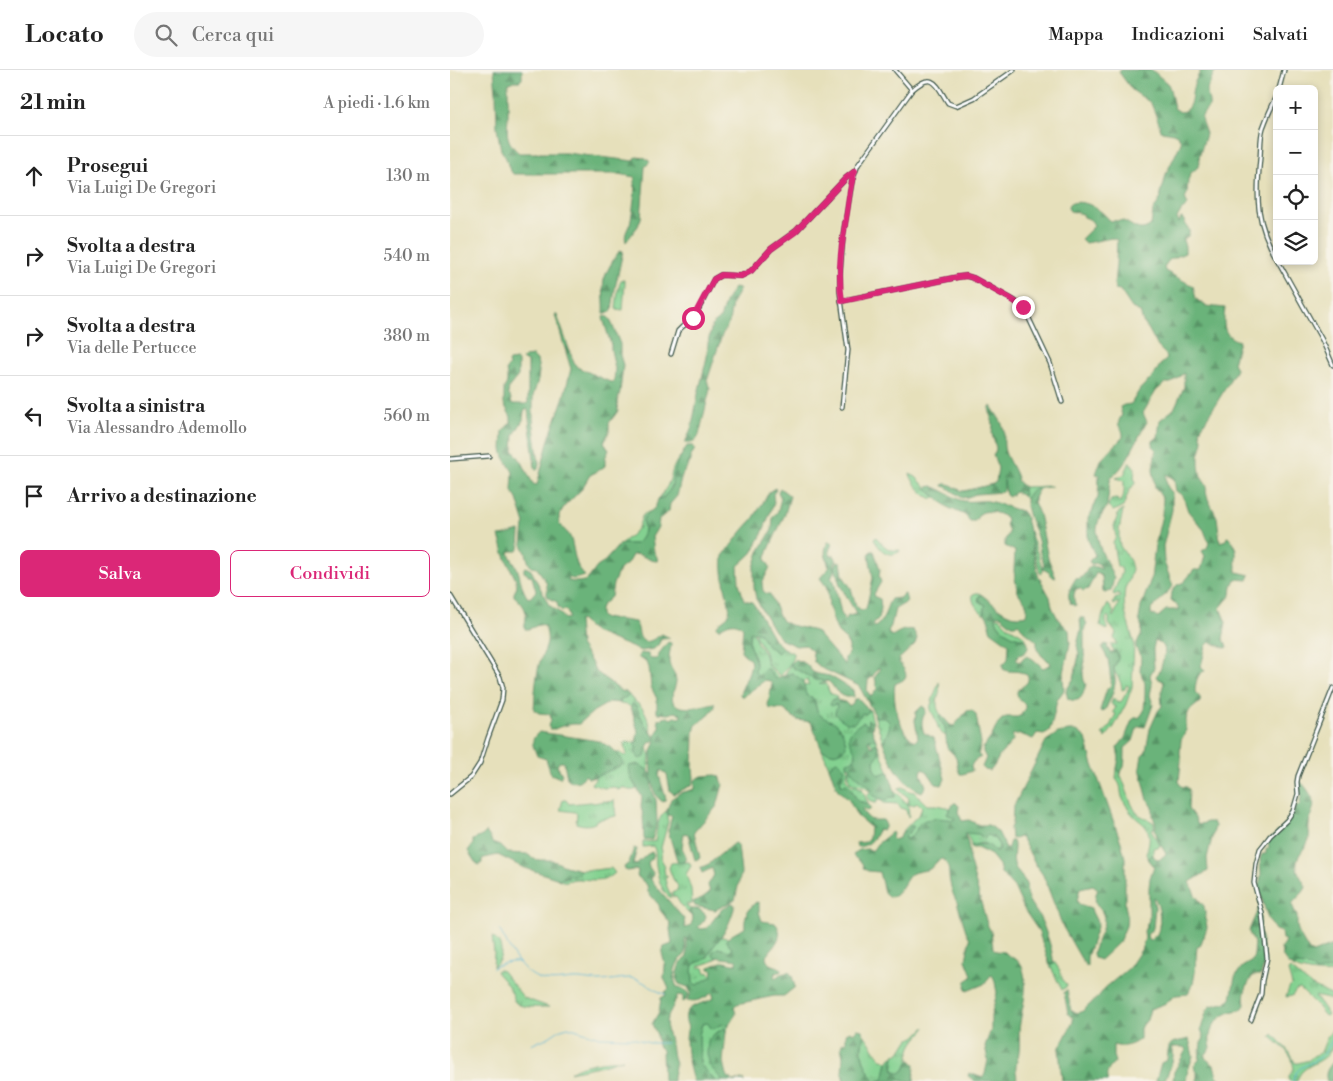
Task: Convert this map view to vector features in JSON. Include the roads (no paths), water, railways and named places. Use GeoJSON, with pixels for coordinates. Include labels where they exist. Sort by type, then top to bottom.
{"type":"FeatureCollection","features":[{"type":"Feature","properties":{"kind":"street"},"geometry":{"type":"LineString","coordinates":[[895,70],[912,90]]}},
{"type":"Feature","properties":{"kind":"street"},"geometry":{"type":"LineString","coordinates":[[672,354],[672,347],[678,331],[694,318],[714,279],[721,275],[741,276],[751,271],[771,249],[795,232],[846,178],[855,171],[912,90],[923,78],[932,78],[939,85],[948,103],[957,105],[977,96],[1014,70]]}},
{"type":"Feature","properties":{"kind":"street"},"geometry":{"type":"LineString","coordinates":[[1280,85],[1284,70]]}},
{"type":"Feature","properties":{"kind":"street"},"geometry":{"type":"LineString","coordinates":[[1273,106],[1262,132],[1257,193],[1261,225],[1273,251]]}},
{"type":"Feature","properties":{"kind":"street"},"geometry":{"type":"LineString","coordinates":[[842,407],[848,350],[840,276],[842,246],[855,171]]}},
{"type":"Feature","properties":{"kind":"street"},"geometry":{"type":"LineString","coordinates":[[1281,265],[1326,346],[1333,364]]}},
{"type":"Feature","properties":{"kind":"street"},"geometry":{"type":"LineString","coordinates":[[842,301],[958,277],[967,276],[973,278],[1016,302],[1025,310],[1048,360],[1062,402]]}},
{"type":"Feature","properties":{"kind":"street"},"geometry":{"type":"LineString","coordinates":[[450,459],[489,456]]}},
{"type":"Feature","properties":{"kind":"street"},"geometry":{"type":"LineString","coordinates":[[450,595],[500,677],[503,684],[503,693],[500,707],[478,767],[471,777],[450,794]]}},
{"type":"Feature","properties":{"kind":"street"},"geometry":{"type":"LineString","coordinates":[[1251,1020],[1261,994],[1267,958],[1261,906],[1254,883],[1257,860],[1260,849],[1270,836],[1287,820],[1295,806],[1298,794],[1298,776],[1333,688]]}},
{"type":"Feature","properties":{"kind":"waterway"},"geometry":{"type":"LineString","coordinates":[[500,931],[517,960],[537,978],[550,981],[575,979],[599,981],[630,978],[640,980],[665,994]]}},
{"type":"Feature","properties":{"kind":"waterway"},"geometry":{"type":"LineString","coordinates":[[493,968],[505,963],[518,962]]}},
{"type":"Feature","properties":{"kind":"waterway"},"geometry":{"type":"LineString","coordinates":[[531,1045],[568,1027],[600,1037],[633,1038],[649,1043],[666,1043]]}},
{"type":"Feature","properties":{"kind":"waterway"},"geometry":{"type":"LineString","coordinates":[[1293,1081],[1297,1072],[1303,1066],[1315,1061],[1324,1054],[1333,1039]]}}]}
